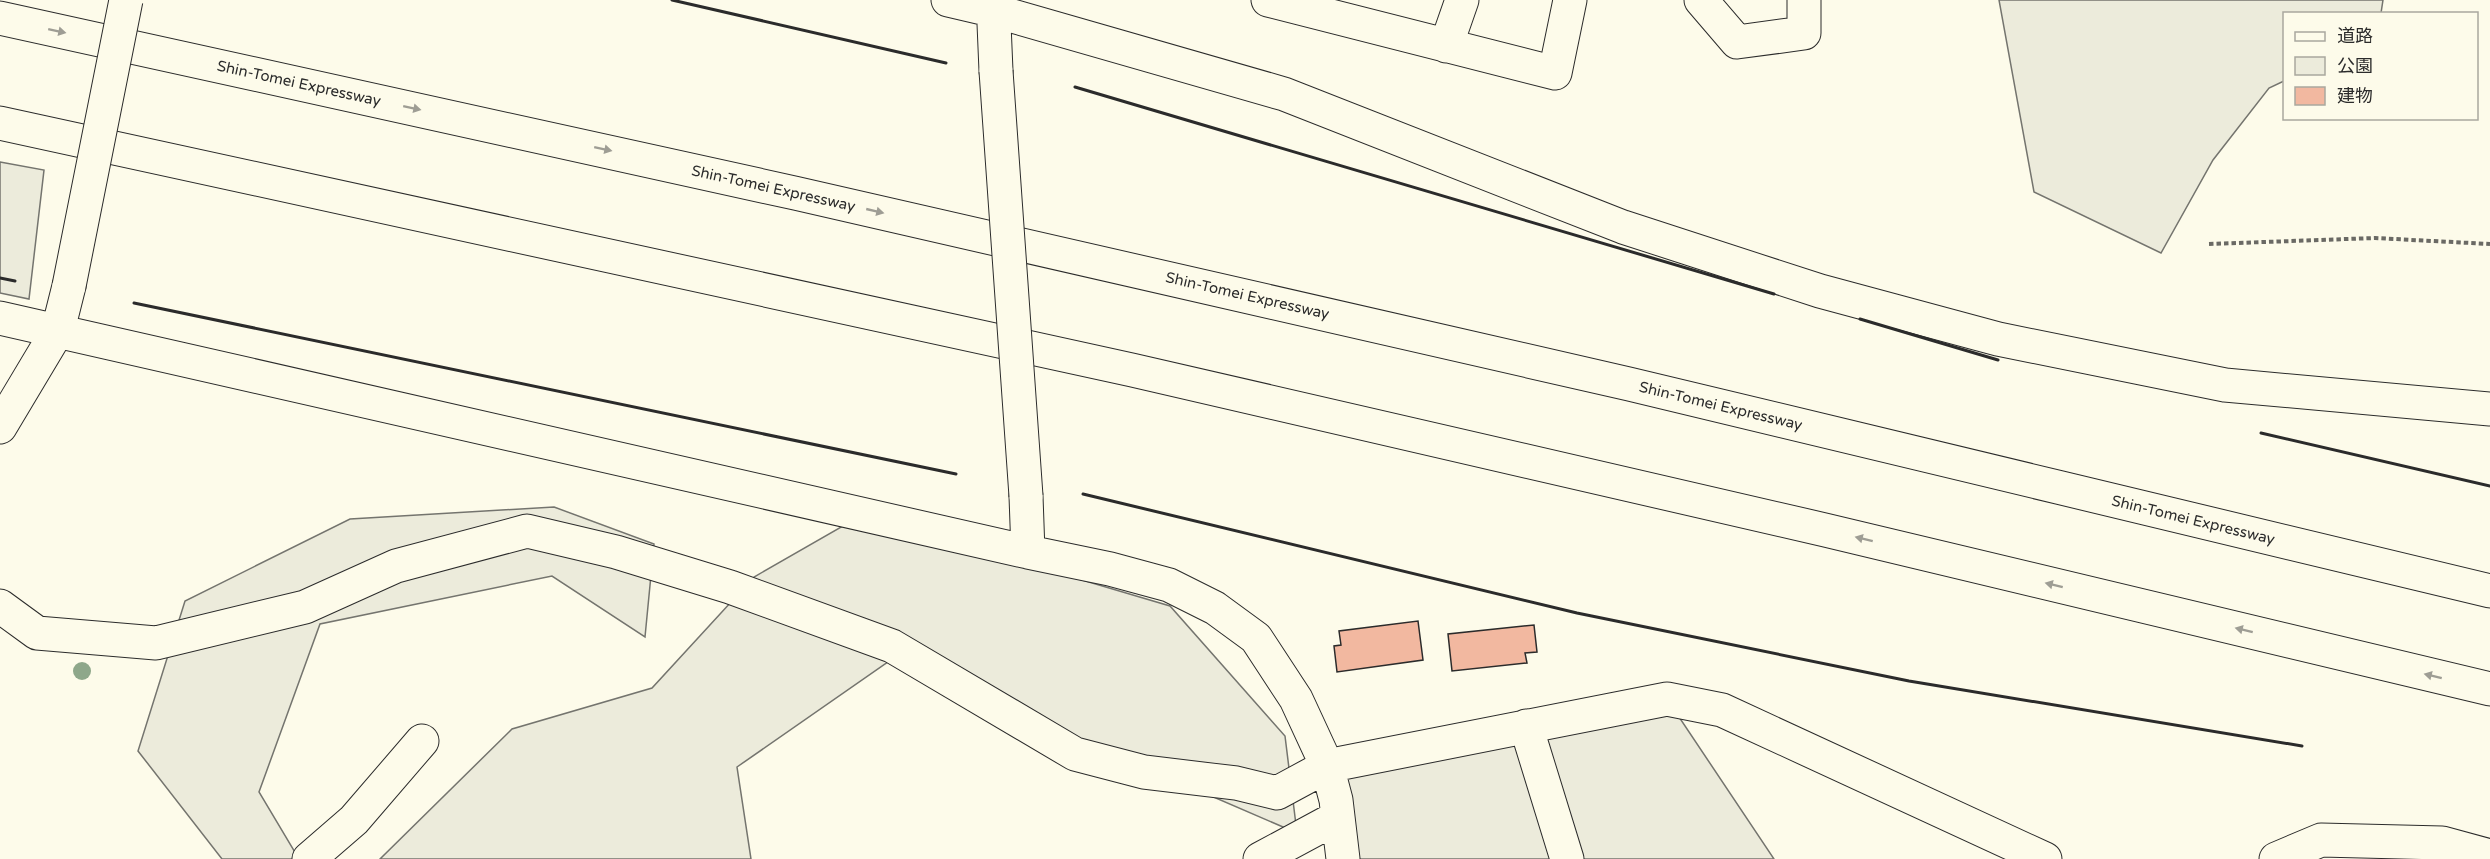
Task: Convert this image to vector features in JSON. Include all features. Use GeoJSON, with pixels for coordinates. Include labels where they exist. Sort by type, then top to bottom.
{"type":"FeatureCollection","features":[{"type":"Feature","properties":{"kind":"main road"},"geometry":{"type":"LineString","coordinates":[[0,426],[58,330],[69,286],[126,0]]}},
{"type":"Feature","properties":{"kind":"main road"},"geometry":{"type":"LineString","coordinates":[[948,0],[994,6],[1284,94],[1623,227],[1820,291],[1998,339],[2225,385],[2490,409]]}},
{"type":"Feature","properties":{"kind":"main road"},"geometry":{"type":"LineString","coordinates":[[1268,0],[1555,73],[1570,0]]}},
{"type":"Feature","properties":{"kind":"main road"},"geometry":{"type":"LineString","coordinates":[[1446,46],[1462,0]]}},
{"type":"Feature","properties":{"kind":"main road"},"geometry":{"type":"LineString","coordinates":[[1701,0],[1737,42],[1804,33],[1804,0]]}},
{"type":"Feature","properties":{"kind":"main road"},"geometry":{"type":"LineString","coordinates":[[994,6],[996,71],[1028,552]]}},
{"type":"Feature","properties":{"kind":"main road","name":"Shin-Tomei Expressway"},"geometry":{"type":"LineString","coordinates":[[0,18],[610,150],[1158,275],[1634,386],[2490,591]]}},
{"type":"Feature","properties":{"kind":"main road"},"geometry":{"type":"LineString","coordinates":[[0,123],[1155,376],[1826,530],[2490,689]]}},
{"type":"Feature","properties":{"kind":"main road"},"geometry":{"type":"LineString","coordinates":[[0,318],[661,470],[1110,569],[1169,585],[1215,608],[1256,638],[1296,699],[1327,766],[1338,817],[1343,859]]}},
{"type":"Feature","properties":{"kind":"main road"},"geometry":{"type":"LineString","coordinates":[[0,606],[37,633],[156,643],[305,607],[396,566],[527,531],[616,552],[730,587],[892,646],[1075,754],[1144,772],[1236,783],[1277,792],[1327,766],[1667,699],[1722,710],[2045,859]]}},
{"type":"Feature","properties":{"kind":"main road"},"geometry":{"type":"LineString","coordinates":[[1526,726],[1567,859]]}},
{"type":"Feature","properties":{"kind":"main road"},"geometry":{"type":"LineString","coordinates":[[309,859],[354,820],[422,741]]}},
{"type":"Feature","properties":{"kind":"main road"},"geometry":{"type":"LineString","coordinates":[[1260,859],[1338,817]]}},
{"type":"Feature","properties":{"kind":"main road"},"geometry":{"type":"LineString","coordinates":[[2276,859],[2321,840],[2442,843],[2490,856]]}},
{"type":"Feature","properties":{"kind":"path"},"geometry":{"type":"LineString","coordinates":[[2209,244],[2375,238],[2490,243]]}},
{"type":"Feature","properties":{"kind":"green space"},"geometry":{"type":"Polygon","coordinates":[[[1999,0],[2383,0],[2381,12],[2283,12],[2283,81],[2269,88],[2213,160],[2161,253],[2034,192],[1999,0]]]}},
{"type":"Feature","properties":{"kind":"green space"},"geometry":{"type":"Polygon","coordinates":[[[0,162],[44,170],[29,299],[0,293],[0,162]]]}},
{"type":"Feature","properties":{"kind":"green space"},"geometry":{"type":"Polygon","coordinates":[[[554,507],[654,544],[645,637],[552,576],[320,624],[259,792],[299,859],[222,859],[138,751],[185,601],[350,519],[554,507]]]}},
{"type":"Feature","properties":{"kind":"green space"},"geometry":{"type":"Polygon","coordinates":[[[862,515],[1170,606],[1285,736],[1297,833],[1195,789],[1121,764],[911,646],[737,767],[751,859],[380,859],[512,729],[652,688],[754,577],[862,515]]]}},
{"type":"Feature","properties":{"kind":"green space"},"geometry":{"type":"Polygon","coordinates":[[[1667,699],[1774,859],[1345,859],[1327,766],[1667,699]]]}},
{"type":"Feature","properties":{"kind":"building"},"geometry":{"type":"Polygon","coordinates":[[[1418,621],[1423,660],[1337,672],[1334,646],[1341,645],[1339,631],[1418,621]]]}},
{"type":"Feature","properties":{"kind":"building"},"geometry":{"type":"Polygon","coordinates":[[[1534,625],[1537,652],[1525,653],[1527,663],[1452,671],[1448,634],[1534,625]]]}},
{"type":"Feature","properties":{"kind":"wall"},"geometry":{"type":"LineString","coordinates":[[672,0],[946,63]]}},
{"type":"Feature","properties":{"kind":"wall"},"geometry":{"type":"LineString","coordinates":[[1075,87],[1774,294]]}},
{"type":"Feature","properties":{"kind":"wall"},"geometry":{"type":"LineString","coordinates":[[0,278],[15,281]]}},
{"type":"Feature","properties":{"kind":"wall"},"geometry":{"type":"LineString","coordinates":[[134,303],[956,474]]}},
{"type":"Feature","properties":{"kind":"wall"},"geometry":{"type":"LineString","coordinates":[[1860,319],[1998,360]]}},
{"type":"Feature","properties":{"kind":"wall"},"geometry":{"type":"LineString","coordinates":[[2261,433],[2490,486]]}},
{"type":"Feature","properties":{"kind":"wall"},"geometry":{"type":"LineString","coordinates":[[1083,494],[1577,613],[1909,681],[2302,746]]}}]}
